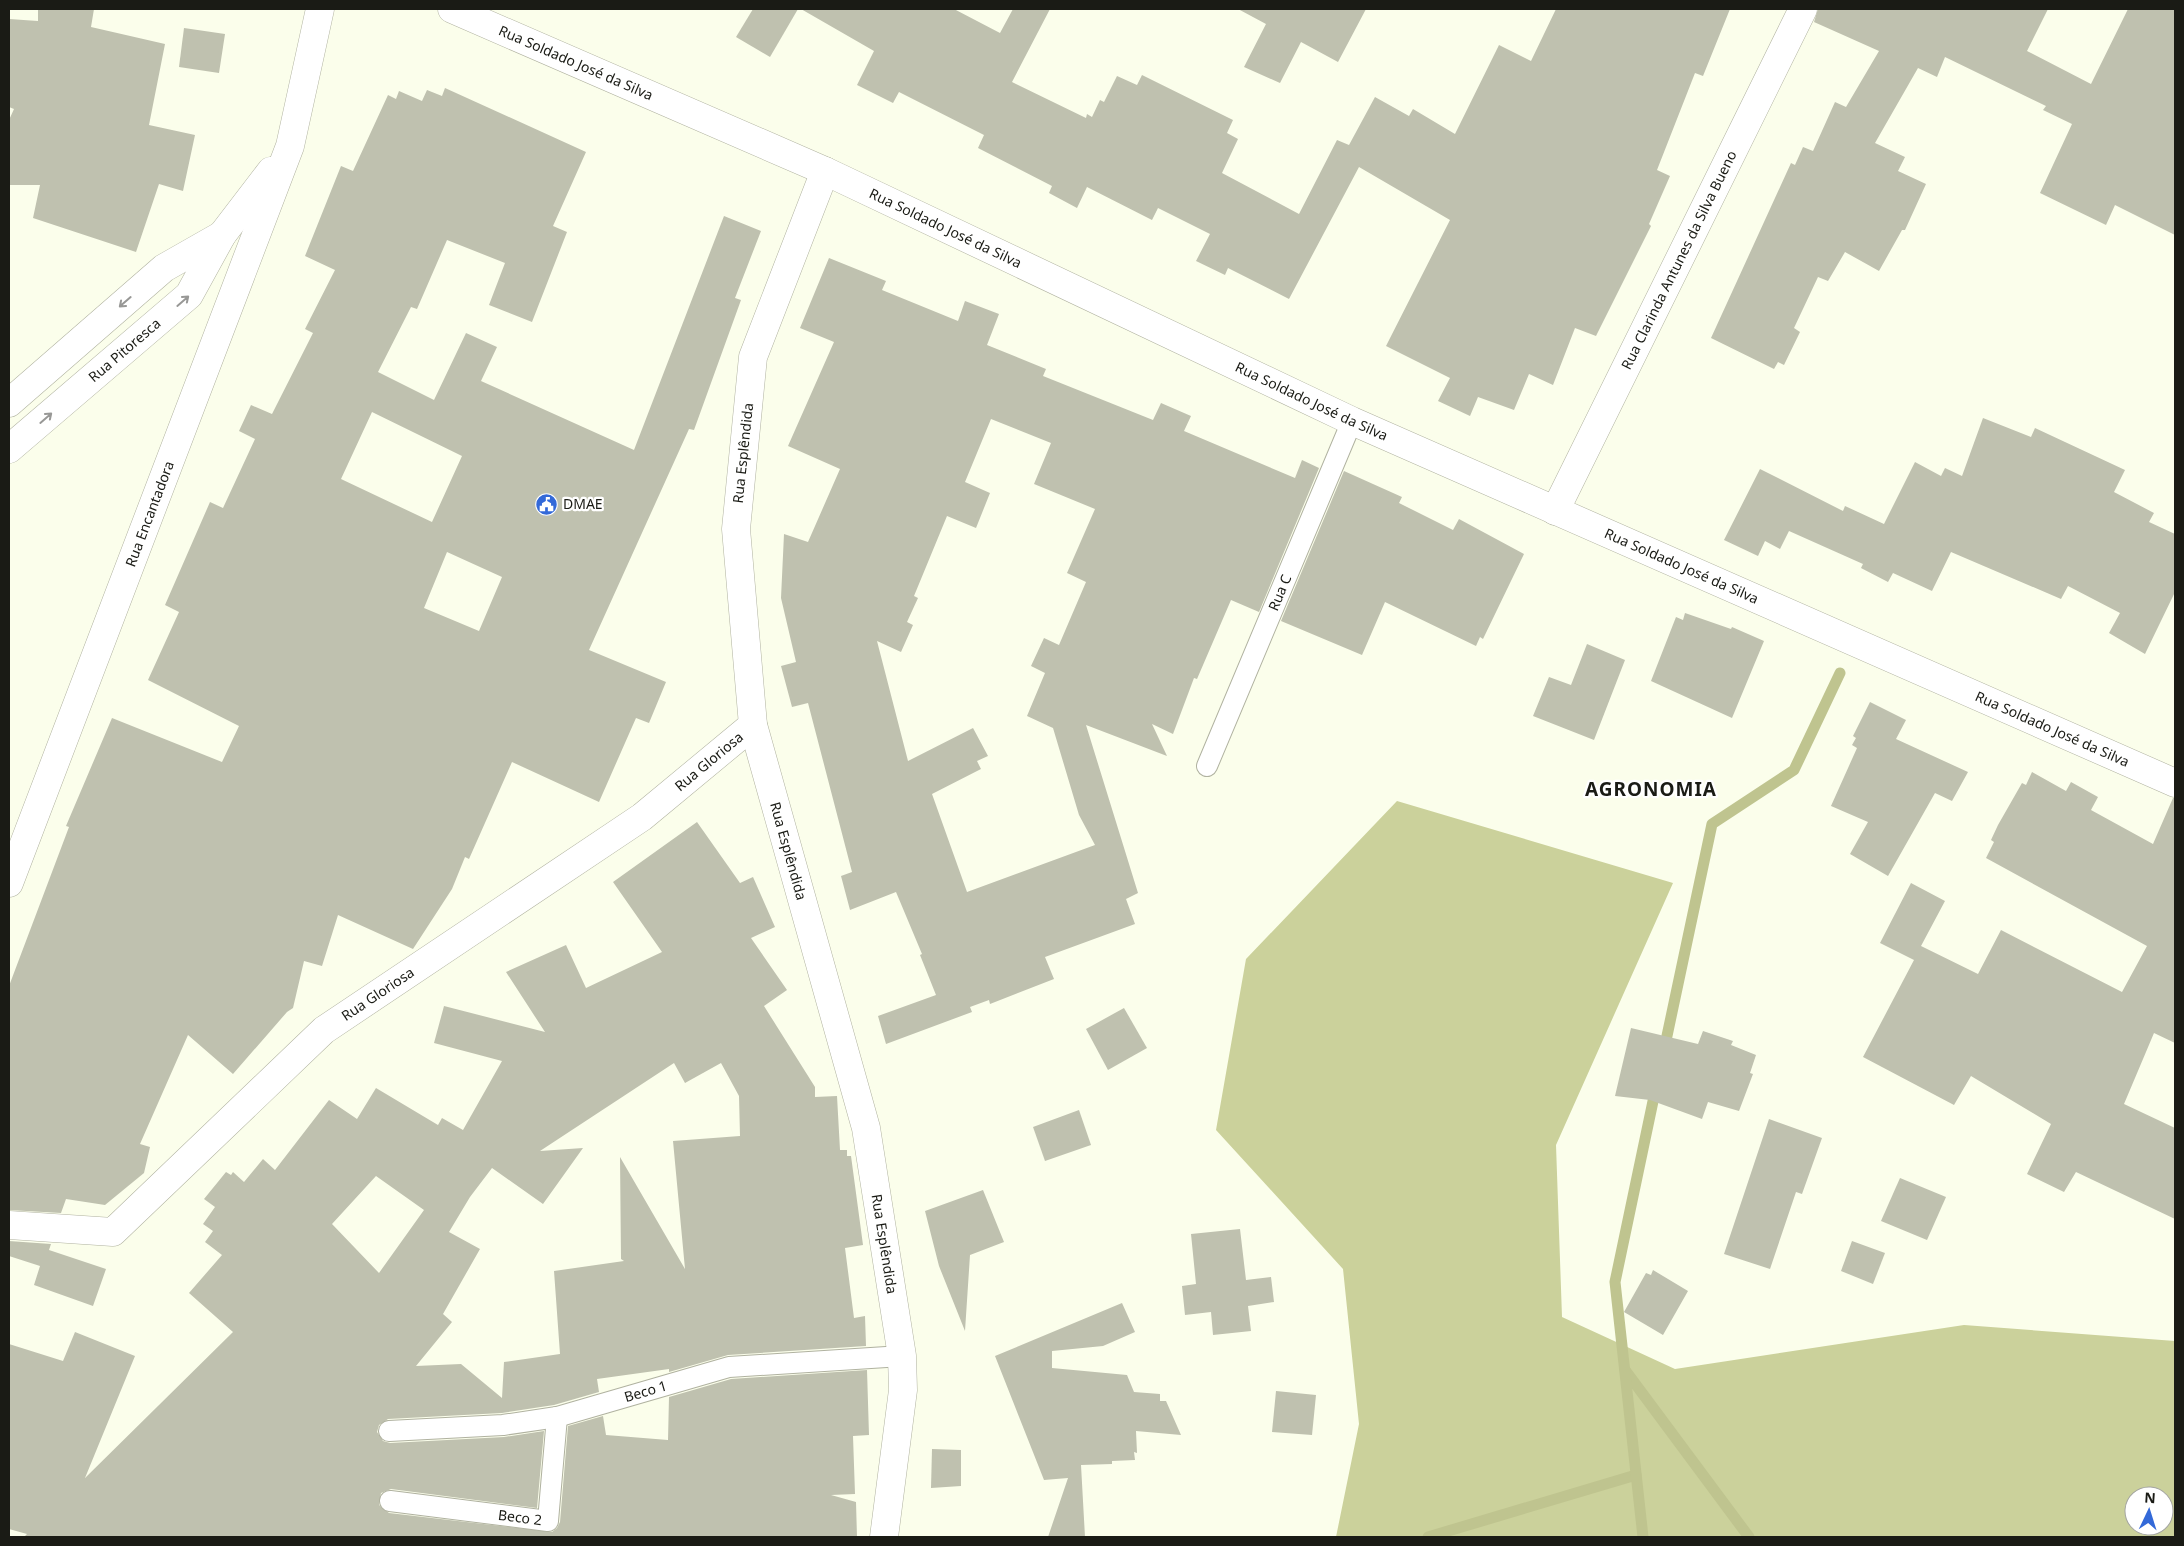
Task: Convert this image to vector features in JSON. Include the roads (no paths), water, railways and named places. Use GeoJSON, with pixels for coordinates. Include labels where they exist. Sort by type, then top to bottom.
{"type":"FeatureCollection","features":[{"type":"Feature","properties":{"kind":"street","name":"Rua Encantadora"},"geometry":{"type":"LineString","coordinates":[[9,883],[290,146],[320,9]]}},
{"type":"Feature","properties":{"kind":"street","name":"Rua Soldado José da Silva"},"geometry":{"type":"LineString","coordinates":[[452,9],[825,171],[1352,421],[2175,783]]}},
{"type":"Feature","properties":{"kind":"street","name":"Rua Clarinda Antunes da Silva Bueno"},"geometry":{"type":"LineString","coordinates":[[1555,511],[1803,9]]}},
{"type":"Feature","properties":{"kind":"street","name":"Rua Pitoresca"},"geometry":{"type":"LineString","coordinates":[[9,449],[190,295],[222,235],[290,146]]}},
{"type":"Feature","properties":{"kind":"street","name":"Rua Esplêndida"},"geometry":{"type":"LineString","coordinates":[[825,171],[753,357],[736,528],[753,724],[866,1128],[902,1356],[903,1390],[884,1537]]}},
{"type":"Feature","properties":{"kind":"street","name":"Rua Pitoresca"},"geometry":{"type":"LineString","coordinates":[[9,402],[164,268],[222,235]]}},
{"type":"Feature","properties":{"kind":"street","name":"Rua Gloriosa"},"geometry":{"type":"LineString","coordinates":[[9,1225],[113,1232],[324,1030],[642,817],[753,724]]}},
{"type":"Feature","properties":{"kind":"lane","name":"Rua C"},"geometry":{"type":"LineString","coordinates":[[1207,766],[1352,421]]}},
{"type":"Feature","properties":{"kind":"lane","name":"Beco 1"},"geometry":{"type":"LineString","coordinates":[[389,1431],[503,1425],[557,1417],[729,1367],[902,1356]]}},
{"type":"Feature","properties":{"kind":"lane","name":"Beco 2"},"geometry":{"type":"LineString","coordinates":[[390,1500],[548,1521],[557,1417]]}},
{"type":"Feature","properties":{"kind":"waterway"},"geometry":{"type":"LineString","coordinates":[[1664,1050],[1712,824],[1794,770],[1840,673]]}},
{"type":"Feature","properties":{"kind":"waterway"},"geometry":{"type":"LineString","coordinates":[[1643,1537],[1615,1282],[1656,1087]]}},
{"type":"Feature","properties":{"kind":"waterway"},"geometry":{"type":"LineString","coordinates":[[1625,1370],[1749,1537]]}},
{"type":"Feature","properties":{"kind":"waterway"},"geometry":{"type":"LineString","coordinates":[[1428,1537],[1636,1475]]}},
{"type":"Feature","properties":{"kind":"place","name":"DMAE"},"geometry":{"type":"Point","coordinates":[547,504]}},
{"type":"Feature","properties":{"kind":"district","name":"AGRONOMIA"},"geometry":{"type":"Point","coordinates":[1651,789]}}]}
